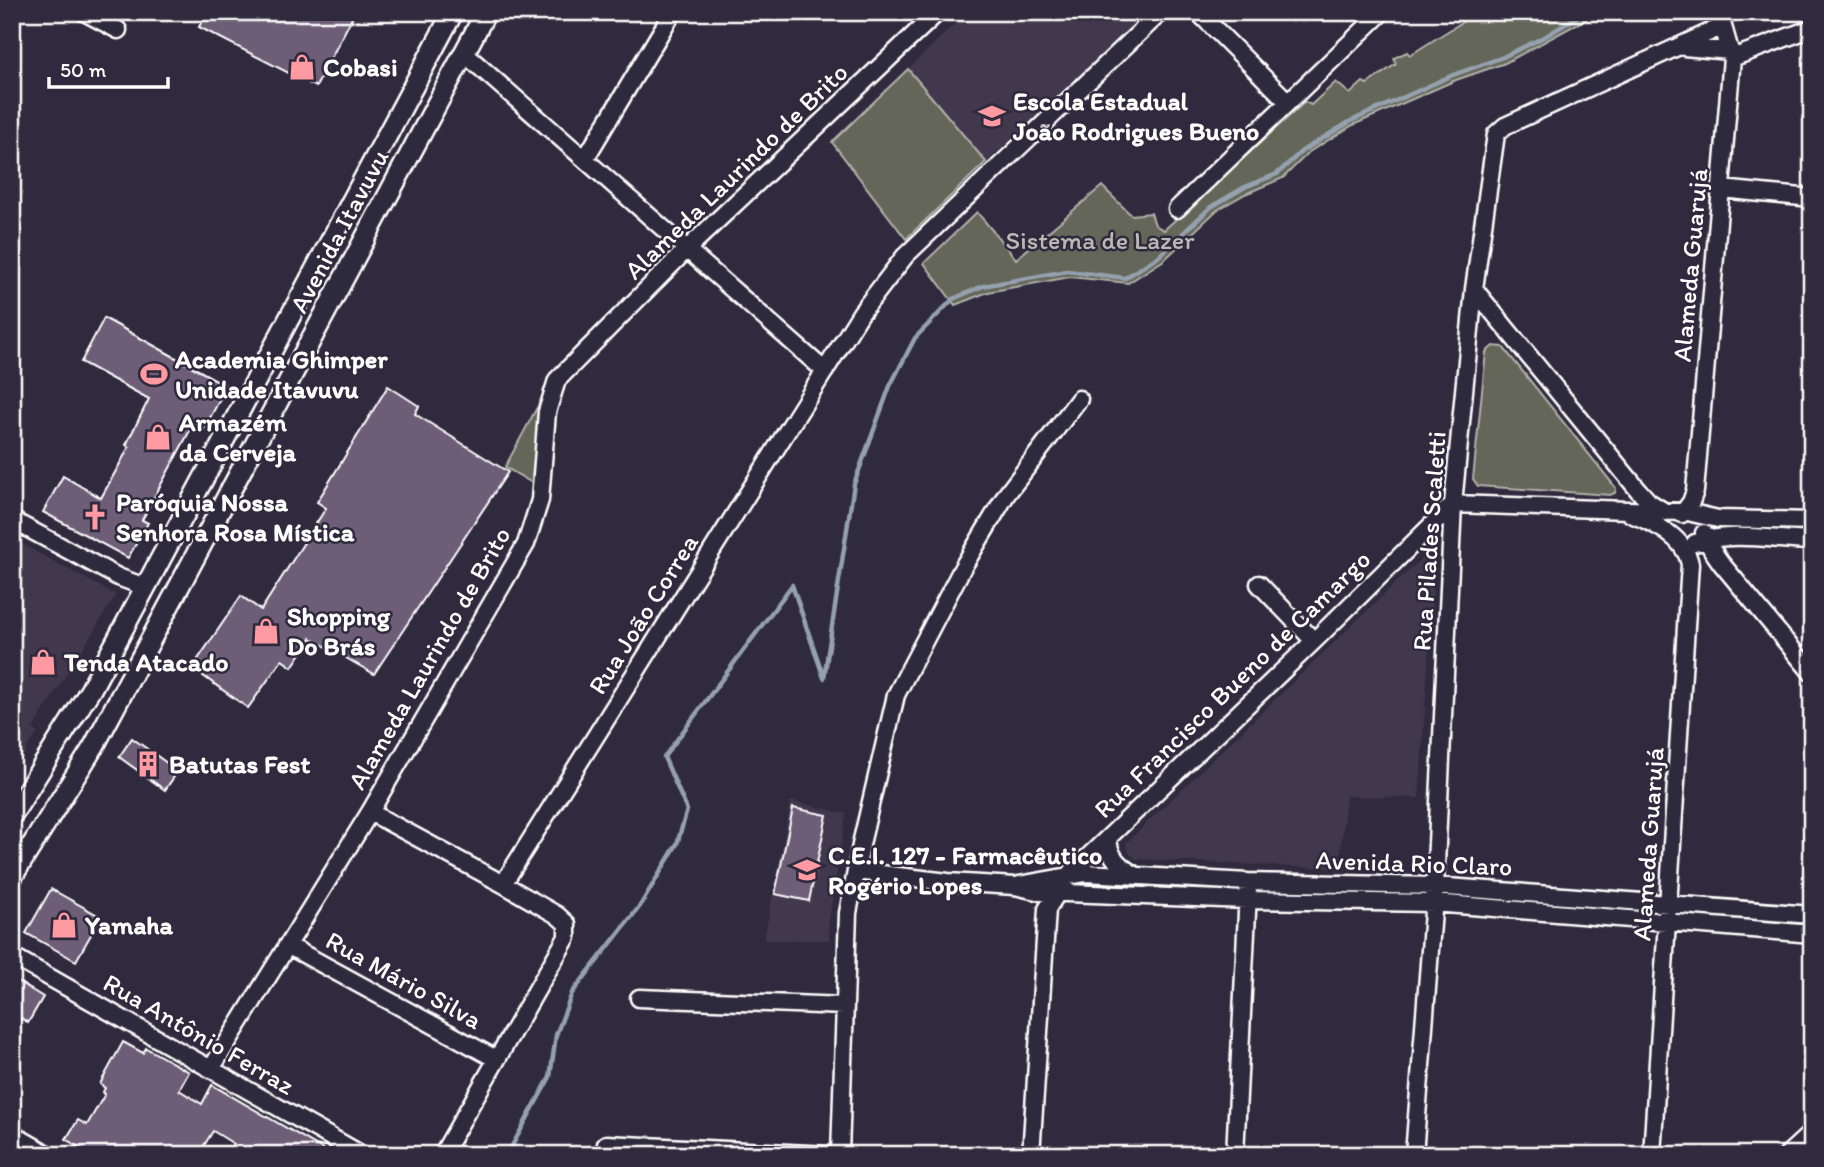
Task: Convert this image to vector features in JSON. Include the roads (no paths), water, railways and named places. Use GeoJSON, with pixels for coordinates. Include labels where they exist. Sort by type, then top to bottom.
{"type":"FeatureCollection","features":[{"type":"Feature","properties":{"kind":"main road","name":"Avenida Itavuvu"},"geometry":{"type":"LineString","coordinates":[[12,815],[91,689],[453,12]]}},
{"type":"Feature","properties":{"kind":"main road","name":"Avenida Itavuvu"},"geometry":{"type":"LineString","coordinates":[[12,877],[94,746],[486,12]]}},
{"type":"Feature","properties":{"kind":"main road"},"geometry":{"type":"LineString","coordinates":[[145,587],[183,578]]}},
{"type":"Feature","properties":{"kind":"street"},"geometry":{"type":"LineString","coordinates":[[84,12],[118,30]]}},
{"type":"Feature","properties":{"kind":"street"},"geometry":{"type":"LineString","coordinates":[[585,159],[673,12]]}},
{"type":"Feature","properties":{"kind":"street","name":"Alameda Laurindo de Brito"},"geometry":{"type":"LineString","coordinates":[[211,1069],[370,812],[526,544],[540,500],[547,412],[557,380],[687,249],[938,12]]}},
{"type":"Feature","properties":{"kind":"street","name":"Rua João Correa"},"geometry":{"type":"LineString","coordinates":[[503,884],[861,313],[905,256],[1161,12]]}},
{"type":"Feature","properties":{"kind":"street"},"geometry":{"type":"LineString","coordinates":[[1198,12],[1288,102]]}},
{"type":"Feature","properties":{"kind":"street"},"geometry":{"type":"LineString","coordinates":[[1177,209],[1382,12]]}},
{"type":"Feature","properties":{"kind":"street"},"geometry":{"type":"LineString","coordinates":[[1721,19],[1731,54],[1812,28]]}},
{"type":"Feature","properties":{"kind":"street","name":"Rua Pilades Scaletti"},"geometry":{"type":"LineString","coordinates":[[1414,1155],[1434,903],[1453,504],[1474,289],[1496,134],[1505,126],[1678,47],[1721,19]]}},
{"type":"Feature","properties":{"kind":"street","name":"Rua Pilades Scaletti"},"geometry":{"type":"LineString","coordinates":[[1678,47],[1702,47],[1731,54]]}},
{"type":"Feature","properties":{"kind":"street"},"geometry":{"type":"LineString","coordinates":[[464,53],[824,371]]}},
{"type":"Feature","properties":{"kind":"street","name":"Alameda Guarujá"},"geometry":{"type":"LineString","coordinates":[[1682,513],[1695,492],[1731,54]]}},
{"type":"Feature","properties":{"kind":"street"},"geometry":{"type":"LineString","coordinates":[[1721,189],[1812,198]]}},
{"type":"Feature","properties":{"kind":"street"},"geometry":{"type":"LineString","coordinates":[[1474,289],[1644,496],[1657,508],[1718,519],[1812,521]]}},
{"type":"Feature","properties":{"kind":"street"},"geometry":{"type":"LineString","coordinates":[[1470,328],[1474,321],[1480,318],[1500,321]]}},
{"type":"Feature","properties":{"kind":"street"},"geometry":{"type":"LineString","coordinates":[[840,1155],[848,913],[896,695],[963,567],[1006,495],[1079,400]]}},
{"type":"Feature","properties":{"kind":"street"},"geometry":{"type":"LineString","coordinates":[[1453,504],[1682,513],[1702,518],[1705,527],[1702,539]]}},
{"type":"Feature","properties":{"kind":"street","name":"Rua Francisco Bueno de Camargo"},"geometry":{"type":"LineString","coordinates":[[1031,1155],[1047,909],[1056,893],[1069,875],[1453,504]]}},
{"type":"Feature","properties":{"kind":"street"},"geometry":{"type":"LineString","coordinates":[[1615,510],[1639,517],[1687,544],[1702,539],[1740,538],[1812,541]]}},
{"type":"Feature","properties":{"kind":"street"},"geometry":{"type":"LineString","coordinates":[[1678,540],[1673,526],[1682,513]]}},
{"type":"Feature","properties":{"kind":"street"},"geometry":{"type":"LineString","coordinates":[[12,520],[125,581],[145,587]]}},
{"type":"Feature","properties":{"kind":"street"},"geometry":{"type":"LineString","coordinates":[[1702,539],[1812,673]]}},
{"type":"Feature","properties":{"kind":"street","name":"Alameda Guarujá"},"geometry":{"type":"LineString","coordinates":[[1652,1155],[1690,564],[1678,540]]}},
{"type":"Feature","properties":{"kind":"street"},"geometry":{"type":"LineString","coordinates":[[1411,546],[1423,541],[1435,541],[1442,543],[1451,554]]}},
{"type":"Feature","properties":{"kind":"street"},"geometry":{"type":"LineString","coordinates":[[1259,584],[1314,641]]}},
{"type":"Feature","properties":{"kind":"street"},"geometry":{"type":"LineString","coordinates":[[370,812],[503,884],[557,915],[567,925],[567,937],[442,1155]]}},
{"type":"Feature","properties":{"kind":"street"},"geometry":{"type":"LineString","coordinates":[[1108,838],[1115,861],[1135,875]]}},
{"type":"Feature","properties":{"kind":"street","name":"Avenida Rio Claro"},"geometry":{"type":"LineString","coordinates":[[856,871],[948,882],[1015,886],[1056,893],[1434,903],[1812,934]]}},
{"type":"Feature","properties":{"kind":"street","name":"Avenida Rio Claro"},"geometry":{"type":"LineString","coordinates":[[1015,886],[1069,875],[1135,875],[1248,882],[1435,886],[1812,915]]}},
{"type":"Feature","properties":{"kind":"street"},"geometry":{"type":"LineString","coordinates":[[1236,1155],[1248,882]]}},
{"type":"Feature","properties":{"kind":"street","name":"Rua Mário Silva"},"geometry":{"type":"LineString","coordinates":[[287,945],[496,1059]]}},
{"type":"Feature","properties":{"kind":"street","name":"Rua Antônio Ferraz"},"geometry":{"type":"LineString","coordinates":[[12,956],[362,1155]]}},
{"type":"Feature","properties":{"kind":"street"},"geometry":{"type":"LineString","coordinates":[[639,998],[845,1006]]}},
{"type":"Feature","properties":{"kind":"street"},"geometry":{"type":"LineString","coordinates":[[1787,1155],[1812,1132]]}},
{"type":"Feature","properties":{"kind":"street"},"geometry":{"type":"LineString","coordinates":[[12,1134],[49,1155]]}},
{"type":"Feature","properties":{"kind":"street"},"geometry":{"type":"LineString","coordinates":[[606,1144],[830,1155]]}},
{"type":"Feature","properties":{"kind":"waterway"},"geometry":{"type":"LineString","coordinates":[[507,1155],[550,1077],[556,1035],[572,993],[640,906],[677,844],[687,810],[664,757],[792,585],[824,678],[854,484],[890,386],[915,338],[953,299],[983,286],[1067,271],[1125,278],[1158,257],[1211,207],[1245,187],[1277,174],[1302,151],[1351,121],[1453,75],[1503,57],[1546,36],[1585,12]]}},
{"type":"Feature","properties":{"kind":"place","name":"Cobasi"},"geometry":{"type":"Point","coordinates":[302,67]}},
{"type":"Feature","properties":{"kind":"place","name":"Escola Estadual João Rodrigues Bueno"},"geometry":{"type":"Point","coordinates":[992,116]}},
{"type":"Feature","properties":{"kind":"place","name":"Academia Ghimper Unidade Itavuvu"},"geometry":{"type":"Point","coordinates":[154,374]}},
{"type":"Feature","properties":{"kind":"place","name":"Armazém da Cerveja"},"geometry":{"type":"Point","coordinates":[158,437]}},
{"type":"Feature","properties":{"kind":"place","name":"Paróquia Nossa Senhora Rosa Mística"},"geometry":{"type":"Point","coordinates":[95,517]}},
{"type":"Feature","properties":{"kind":"place","name":"Shopping Do Brás"},"geometry":{"type":"Point","coordinates":[266,631]}},
{"type":"Feature","properties":{"kind":"place","name":"Tenda Atacado"},"geometry":{"type":"Point","coordinates":[43,662]}},
{"type":"Feature","properties":{"kind":"place","name":"Batutas Fest"},"geometry":{"type":"Point","coordinates":[148,764]}},
{"type":"Feature","properties":{"kind":"place","name":"C.E.I. 127 - Farmacêutico Rogério Lopes"},"geometry":{"type":"Point","coordinates":[807,870]}},
{"type":"Feature","properties":{"kind":"place","name":"Yamaha"},"geometry":{"type":"Point","coordinates":[64,925]}},
{"type":"Feature","properties":{"kind":"park label","name":"Sistema de Lazer"},"geometry":{"type":"Point","coordinates":[1100,240]}}]}
